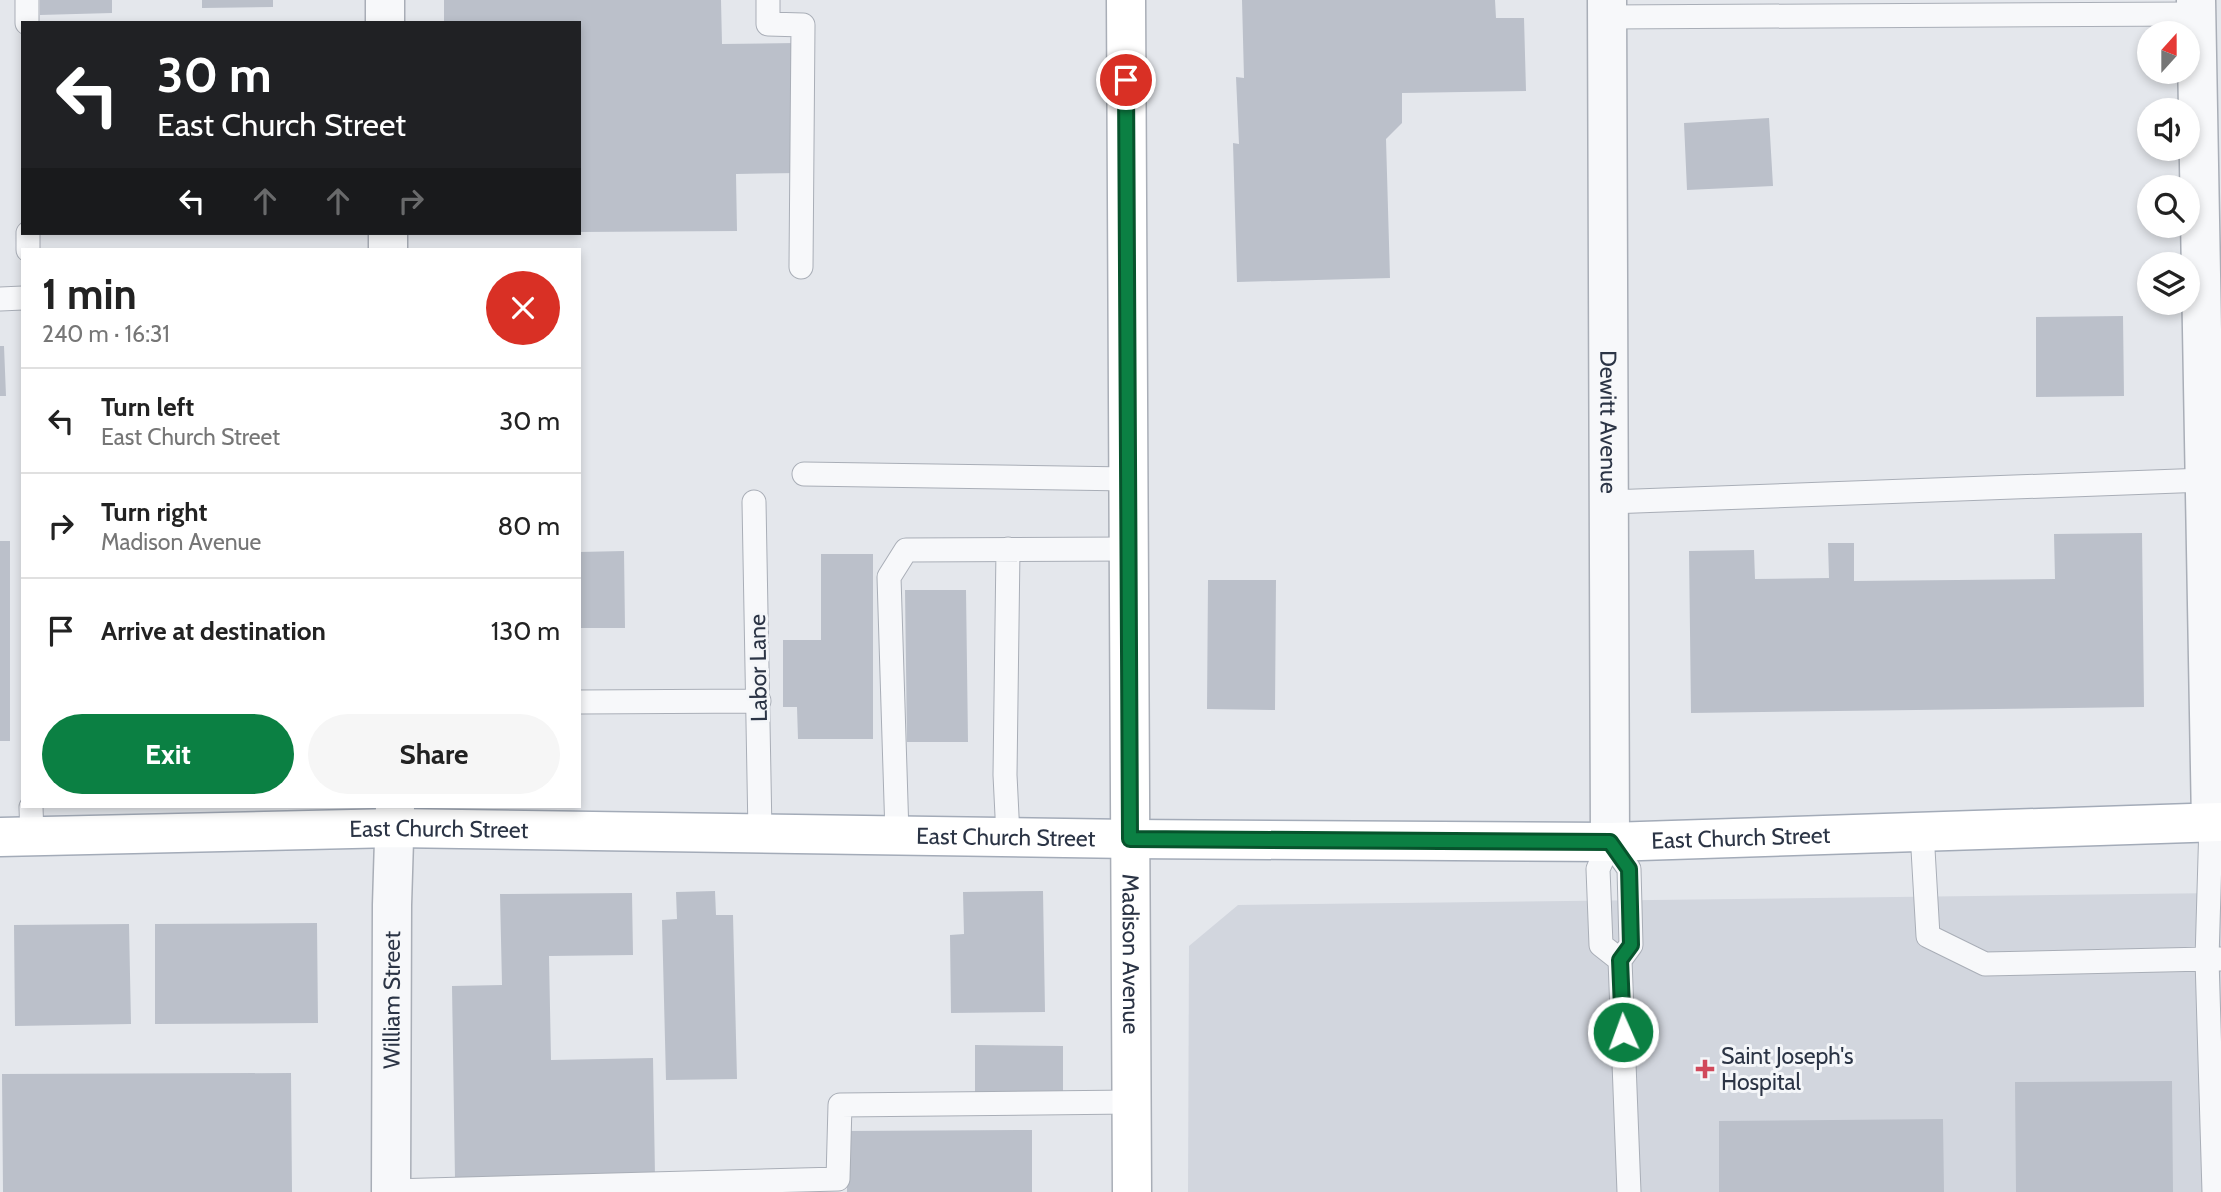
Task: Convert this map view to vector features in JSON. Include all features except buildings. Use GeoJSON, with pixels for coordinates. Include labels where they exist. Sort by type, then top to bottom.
{"type":"FeatureCollection","features":[{"type":"Feature","properties":{"kind":"main road","name":"Madison Avenue"},"geometry":{"type":"LineString","coordinates":[[1126,0],[1132,1192]]}},
{"type":"Feature","properties":{"kind":"main road","name":"East Church Street"},"geometry":{"type":"LineString","coordinates":[[21,827],[395,817],[760,833],[1610,842],[2216,822]]}},
{"type":"Feature","properties":{"kind":"street"},"geometry":{"type":"LineString","coordinates":[[385,0],[385,21]]}},
{"type":"Feature","properties":{"kind":"street"},"geometry":{"type":"LineString","coordinates":[[2196,7],[2205,480],[2216,822]]}},
{"type":"Feature","properties":{"kind":"street","name":"Dewitt Avenue"},"geometry":{"type":"LineString","coordinates":[[1607,9],[1610,842]]}},
{"type":"Feature","properties":{"kind":"street","name":"William Street"},"geometry":{"type":"LineString","coordinates":[[391,1191],[395,817]]}},
{"type":"Feature","properties":{"kind":"lane"},"geometry":{"type":"LineString","coordinates":[[27,0],[27,21]]}},
{"type":"Feature","properties":{"kind":"lane"},"geometry":{"type":"LineString","coordinates":[[768,0],[768,24],[803,25],[801,267]]}},
{"type":"Feature","properties":{"kind":"lane"},"geometry":{"type":"LineString","coordinates":[[1607,9],[2196,7]]}},
{"type":"Feature","properties":{"kind":"lane"},"geometry":{"type":"LineString","coordinates":[[0,299],[21,298]]}},
{"type":"Feature","properties":{"kind":"lane"},"geometry":{"type":"LineString","coordinates":[[804,474],[1128,480]]}},
{"type":"Feature","properties":{"kind":"lane"},"geometry":{"type":"LineString","coordinates":[[1609,502],[2205,480]]}},
{"type":"Feature","properties":{"kind":"lane","name":"Labor Lane"},"geometry":{"type":"LineString","coordinates":[[754,502],[760,833]]}},
{"type":"Feature","properties":{"kind":"lane"},"geometry":{"type":"LineString","coordinates":[[1007,836],[1005,775],[1008,549]]}},
{"type":"Feature","properties":{"kind":"lane"},"geometry":{"type":"LineString","coordinates":[[897,834],[889,578],[906,550],[1128,549]]}},
{"type":"Feature","properties":{"kind":"lane"},"geometry":{"type":"LineString","coordinates":[[581,702],[759,701]]}},
{"type":"Feature","properties":{"kind":"lane"},"geometry":{"type":"LineString","coordinates":[[2214,1192],[2216,822]]}},
{"type":"Feature","properties":{"kind":"lane"},"geometry":{"type":"LineString","coordinates":[[1922,832],[1928,936],[1985,964],[2214,959]]}},
{"type":"Feature","properties":{"kind":"lane"},"geometry":{"type":"LineString","coordinates":[[1610,842],[1598,869],[1601,945],[1620,960]]}},
{"type":"Feature","properties":{"kind":"lane"},"geometry":{"type":"LineString","coordinates":[[1610,842],[1629,869],[1631,945],[1620,960],[1629,1192]]}},
{"type":"Feature","properties":{"kind":"lane"},"geometry":{"type":"LineString","coordinates":[[391,1191],[838,1179],[840,1105],[1132,1102]]}},
{"type":"Feature","properties":{"kind":"shaded area","name":"Saint Joseph's Hospital"},"geometry":{"type":"Polygon","coordinates":[[[2221,893],[2221,1192],[1188,1192],[1189,946],[1238,905],[2221,893]]]}},
{"type":"Feature","properties":{"kind":"place","name":"Saint Joseph's Hospital"},"geometry":{"type":"Point","coordinates":[1705,1069]}},
{"type":"Feature","properties":{"kind":"route"},"geometry":{"type":"LineString","coordinates":[[1126,80],[1130,839],[1610,842],[1629,869],[1631,945],[1620,960],[1623,1032]]}}]}
